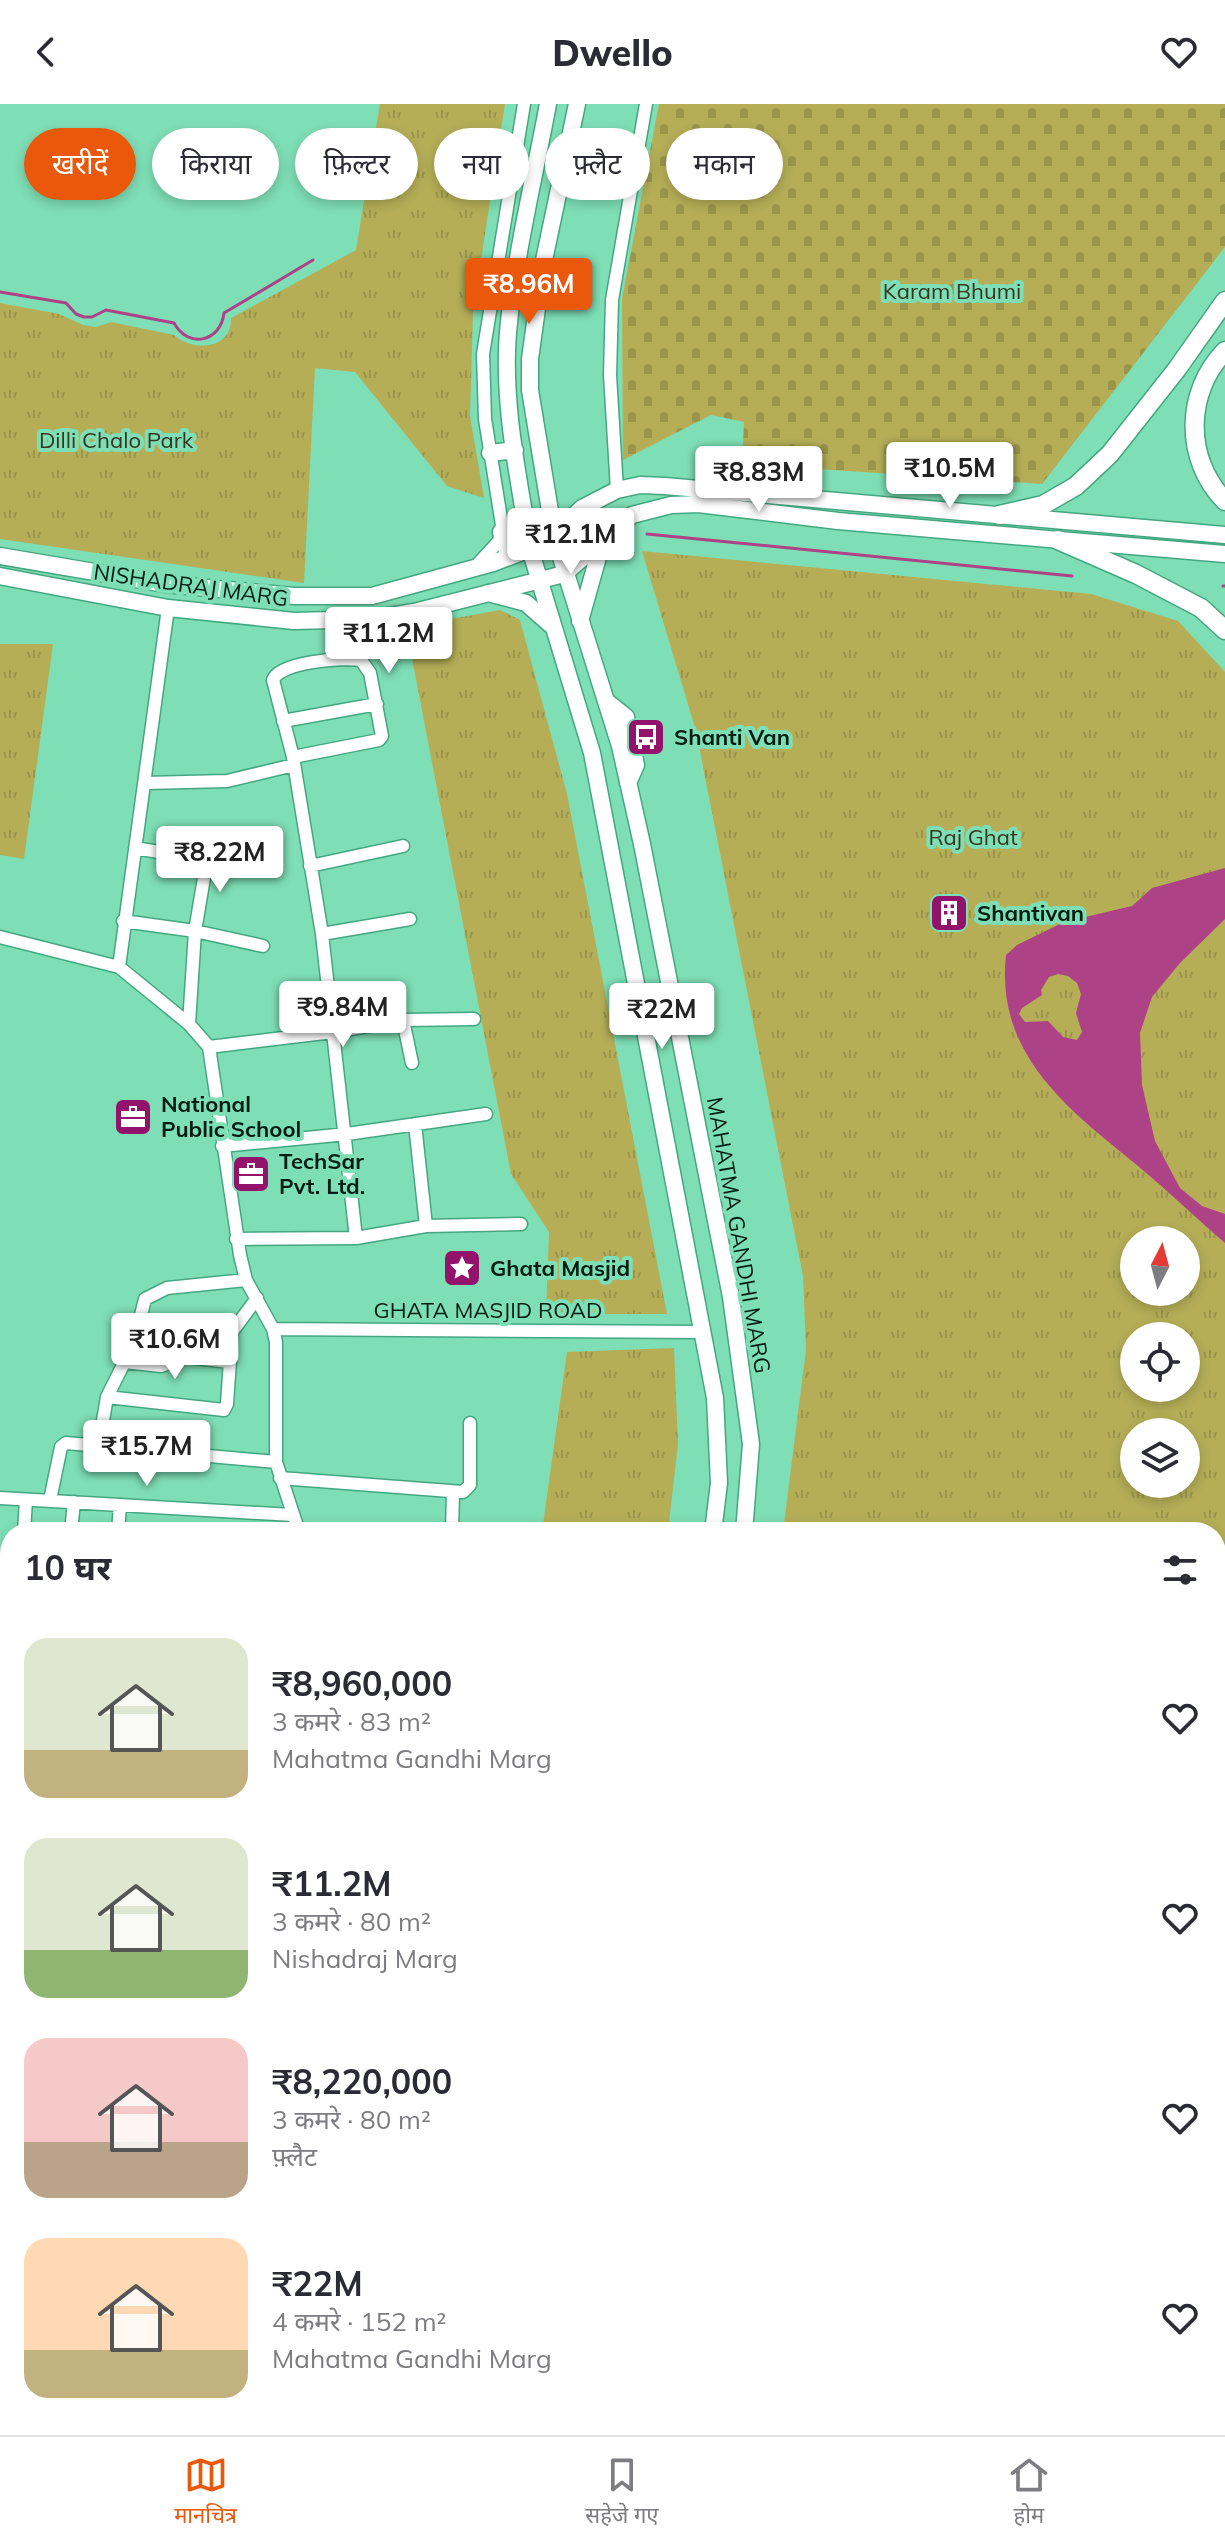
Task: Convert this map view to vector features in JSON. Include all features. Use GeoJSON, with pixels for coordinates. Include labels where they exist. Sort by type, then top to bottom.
{"type":"FeatureCollection","features":[{"type":"Feature","properties":{"kind":"highway"},"geometry":{"type":"LineString","coordinates":[[999,515],[1043,505],[1076,486],[1110,454],[1225,301]]}},
{"type":"Feature","properties":{"kind":"highway"},"geometry":{"type":"LineString","coordinates":[[1225,351],[1204,380],[1194,425],[1195,441],[1204,470],[1225,501]]}},
{"type":"Feature","properties":{"kind":"highway"},"geometry":{"type":"LineString","coordinates":[[1058,540],[1136,574],[1201,608],[1225,630]]}},
{"type":"Feature","properties":{"kind":"main road"},"geometry":{"type":"LineString","coordinates":[[548,104],[508,332],[508,391],[523,516],[538,581],[595,767],[715,1398],[719,1483],[714,1522]]}},
{"type":"Feature","properties":{"kind":"main road","name":"MAHATMA GANDHI MARG"},"geometry":{"type":"LineString","coordinates":[[577,104],[543,265],[530,359],[535,426],[564,574],[606,701],[628,783],[731,1297],[751,1444],[745,1522]]}},
{"type":"Feature","properties":{"kind":"main road"},"geometry":{"type":"LineString","coordinates":[[490,453],[515,450]]}},
{"type":"Feature","properties":{"kind":"main road"},"geometry":{"type":"LineString","coordinates":[[617,490],[640,485],[665,486],[1225,535]]}},
{"type":"Feature","properties":{"kind":"main road","name":"NISHADRAJ MARG"},"geometry":{"type":"LineString","coordinates":[[0,556],[165,584],[294,596],[372,596],[493,563],[530,549],[554,535],[582,508],[617,490]]}},
{"type":"Feature","properties":{"kind":"main road"},"geometry":{"type":"LineString","coordinates":[[564,574],[632,515],[671,505],[698,504],[838,521],[1225,554]]}},
{"type":"Feature","properties":{"kind":"main road"},"geometry":{"type":"LineString","coordinates":[[493,563],[518,536],[523,516]]}},
{"type":"Feature","properties":{"kind":"main road"},"geometry":{"type":"LineString","coordinates":[[501,532],[507,551]]}},
{"type":"Feature","properties":{"kind":"main road"},"geometry":{"type":"LineString","coordinates":[[580,622],[602,541]]}},
{"type":"Feature","properties":{"kind":"main road","name":"NISHADRAJ MARG"},"geometry":{"type":"LineString","coordinates":[[0,576],[168,608],[294,621],[371,619],[414,612],[564,574]]}},
{"type":"Feature","properties":{"kind":"main road"},"geometry":{"type":"LineString","coordinates":[[488,593],[526,603],[552,626]]}},
{"type":"Feature","properties":{"kind":"street"},"geometry":{"type":"LineString","coordinates":[[473,568],[489,553],[501,532],[482,380],[483,354],[524,104]]}},
{"type":"Feature","properties":{"kind":"street"},"geometry":{"type":"LineString","coordinates":[[617,490],[610,375],[612,300],[643,104]]}},
{"type":"Feature","properties":{"kind":"street"},"geometry":{"type":"LineString","coordinates":[[119,967],[168,608]]}},
{"type":"Feature","properties":{"kind":"street"},"geometry":{"type":"LineString","coordinates":[[145,783],[227,781],[293,761],[379,740],[383,731],[370,673],[361,660],[317,662],[279,670],[273,680],[293,761],[322,934],[347,1134],[356,1238]]}},
{"type":"Feature","properties":{"kind":"street"},"geometry":{"type":"LineString","coordinates":[[283,721],[377,704]]}},
{"type":"Feature","properties":{"kind":"street"},"geometry":{"type":"LineString","coordinates":[[310,866],[403,846]]}},
{"type":"Feature","properties":{"kind":"street"},"geometry":{"type":"LineString","coordinates":[[135,848],[207,860],[195,931],[189,1024]]}},
{"type":"Feature","properties":{"kind":"street"},"geometry":{"type":"LineString","coordinates":[[322,934],[410,919]]}},
{"type":"Feature","properties":{"kind":"street"},"geometry":{"type":"LineString","coordinates":[[123,921],[195,931],[263,946]]}},
{"type":"Feature","properties":{"kind":"street"},"geometry":{"type":"LineString","coordinates":[[0,937],[119,967],[189,1024],[209,1047],[236,1239],[246,1280],[273,1329],[277,1355],[276,1462],[295,1522]]}},
{"type":"Feature","properties":{"kind":"street"},"geometry":{"type":"LineString","coordinates":[[209,1047],[403,1020],[474,1019]]}},
{"type":"Feature","properties":{"kind":"street"},"geometry":{"type":"LineString","coordinates":[[403,1020],[412,1063]]}},
{"type":"Feature","properties":{"kind":"street"},"geometry":{"type":"LineString","coordinates":[[222,1146],[347,1134],[486,1114]]}},
{"type":"Feature","properties":{"kind":"street"},"geometry":{"type":"LineString","coordinates":[[415,1124],[426,1226]]}},
{"type":"Feature","properties":{"kind":"street"},"geometry":{"type":"LineString","coordinates":[[236,1239],[356,1238],[426,1226],[521,1224]]}},
{"type":"Feature","properties":{"kind":"street"},"geometry":{"type":"LineString","coordinates":[[99,1444],[107,1397],[134,1343],[143,1302],[148,1296],[167,1288],[246,1280]]}},
{"type":"Feature","properties":{"kind":"street"},"geometry":{"type":"LineString","coordinates":[[107,1397],[224,1410],[232,1332],[257,1298]]}},
{"type":"Feature","properties":{"kind":"street","name":"GHATA MASJID ROAD"},"geometry":{"type":"LineString","coordinates":[[273,1329],[702,1332]]}},
{"type":"Feature","properties":{"kind":"street"},"geometry":{"type":"LineString","coordinates":[[125,1362],[161,1366],[187,1357],[229,1362]]}},
{"type":"Feature","properties":{"kind":"street"},"geometry":{"type":"LineString","coordinates":[[280,1478],[463,1492],[470,1485],[470,1423]]}},
{"type":"Feature","properties":{"kind":"street"},"geometry":{"type":"LineString","coordinates":[[50,1500],[62,1444],[99,1444],[276,1462]]}},
{"type":"Feature","properties":{"kind":"street"},"geometry":{"type":"LineString","coordinates":[[452,1522],[453,1492]]}},
{"type":"Feature","properties":{"kind":"street"},"geometry":{"type":"LineString","coordinates":[[0,1498],[292,1515]]}},
{"type":"Feature","properties":{"kind":"street"},"geometry":{"type":"LineString","coordinates":[[25,1522],[26,1500]]}},
{"type":"Feature","properties":{"kind":"street"},"geometry":{"type":"LineString","coordinates":[[72,1522],[74,1502]]}},
{"type":"Feature","properties":{"kind":"street"},"geometry":{"type":"LineString","coordinates":[[119,1522],[120,1505]]}},
{"type":"Feature","properties":{"kind":"green space","name":"Dilli Chalo Park"},"geometry":{"type":"Polygon","coordinates":[[[380,104],[505,104],[501,128],[434,128],[434,200],[490,200],[473,312],[470,416],[484,498],[447,486],[355,372],[315,368],[304,583],[0,539],[0,303],[59,314],[83,325],[96,327],[111,322],[174,335],[200,346],[218,342],[230,329],[231,318],[356,250],[364,200],[418,200],[418,128],[376,128],[380,104]]]}},
{"type":"Feature","properties":{"kind":"green space","name":"Karam Bhumi"},"geometry":{"type":"Polygon","coordinates":[[[659,104],[1225,104],[1225,247],[1042,484],[742,464],[744,422],[711,415],[623,460],[622,299],[641,200],[650,200],[650,151],[659,104]]]}},
{"type":"Feature","properties":{"kind":"green space","name":"Raj Ghat"},"geometry":{"type":"Polygon","coordinates":[[[642,551],[1091,594],[1178,621],[1225,672],[1225,1522],[784,1522],[806,1350],[803,1276],[696,731],[642,551]]]}},
{"type":"Feature","properties":{"kind":"green space"},"geometry":{"type":"Polygon","coordinates":[[[500,610],[520,620],[567,794],[667,1314],[546,1314],[549,1232],[511,1174],[406,627],[500,610]]]}},
{"type":"Feature","properties":{"kind":"green space"},"geometry":{"type":"Polygon","coordinates":[[[0,644],[53,644],[24,859],[0,855],[0,644]]]}},
{"type":"Feature","properties":{"kind":"green space"},"geometry":{"type":"Polygon","coordinates":[[[674,1348],[678,1444],[669,1522],[543,1522],[567,1352],[674,1348]]]}},
{"type":"Feature","properties":{"kind":"shaded area"},"geometry":{"type":"Polygon","coordinates":[[[1225,868],[1225,919],[1180,963],[1152,997],[1140,1033],[1142,1085],[1155,1141],[1180,1188],[1202,1206],[1225,1214],[1225,1243],[1063,1101],[1025,1051],[1012,1022],[1006,990],[1006,955],[1017,945],[1064,922],[1132,906],[1152,888],[1225,868]],[[1058,974],[1049,977],[1041,990],[1042,995],[1022,1008],[1019,1014],[1025,1022],[1048,1021],[1063,1037],[1077,1040],[1082,1032],[1076,1013],[1081,994],[1077,983],[1068,976],[1058,974]]]}},
{"type":"Feature","properties":{"kind":"waterway"},"geometry":{"type":"LineString","coordinates":[[0,292],[66,303],[76,314],[84,317],[92,317],[106,310],[174,323],[188,337],[204,339],[217,330],[224,313],[313,260]]}},
{"type":"Feature","properties":{"kind":"waterway"},"geometry":{"type":"LineString","coordinates":[[647,534],[1072,576]]}},
{"type":"Feature","properties":{"kind":"place","name":"Shanti Van"},"geometry":{"type":"Point","coordinates":[646,737]}},
{"type":"Feature","properties":{"kind":"place","name":"Shantivan"},"geometry":{"type":"Point","coordinates":[949,913]}},
{"type":"Feature","properties":{"kind":"place","name":"National Public School"},"geometry":{"type":"Point","coordinates":[133,1117]}},
{"type":"Feature","properties":{"kind":"place","name":"TechSar Pvt. Ltd."},"geometry":{"type":"Point","coordinates":[251,1174]}},
{"type":"Feature","properties":{"kind":"place","name":"Ghata Masjid"},"geometry":{"type":"Point","coordinates":[462,1268]}}]}
